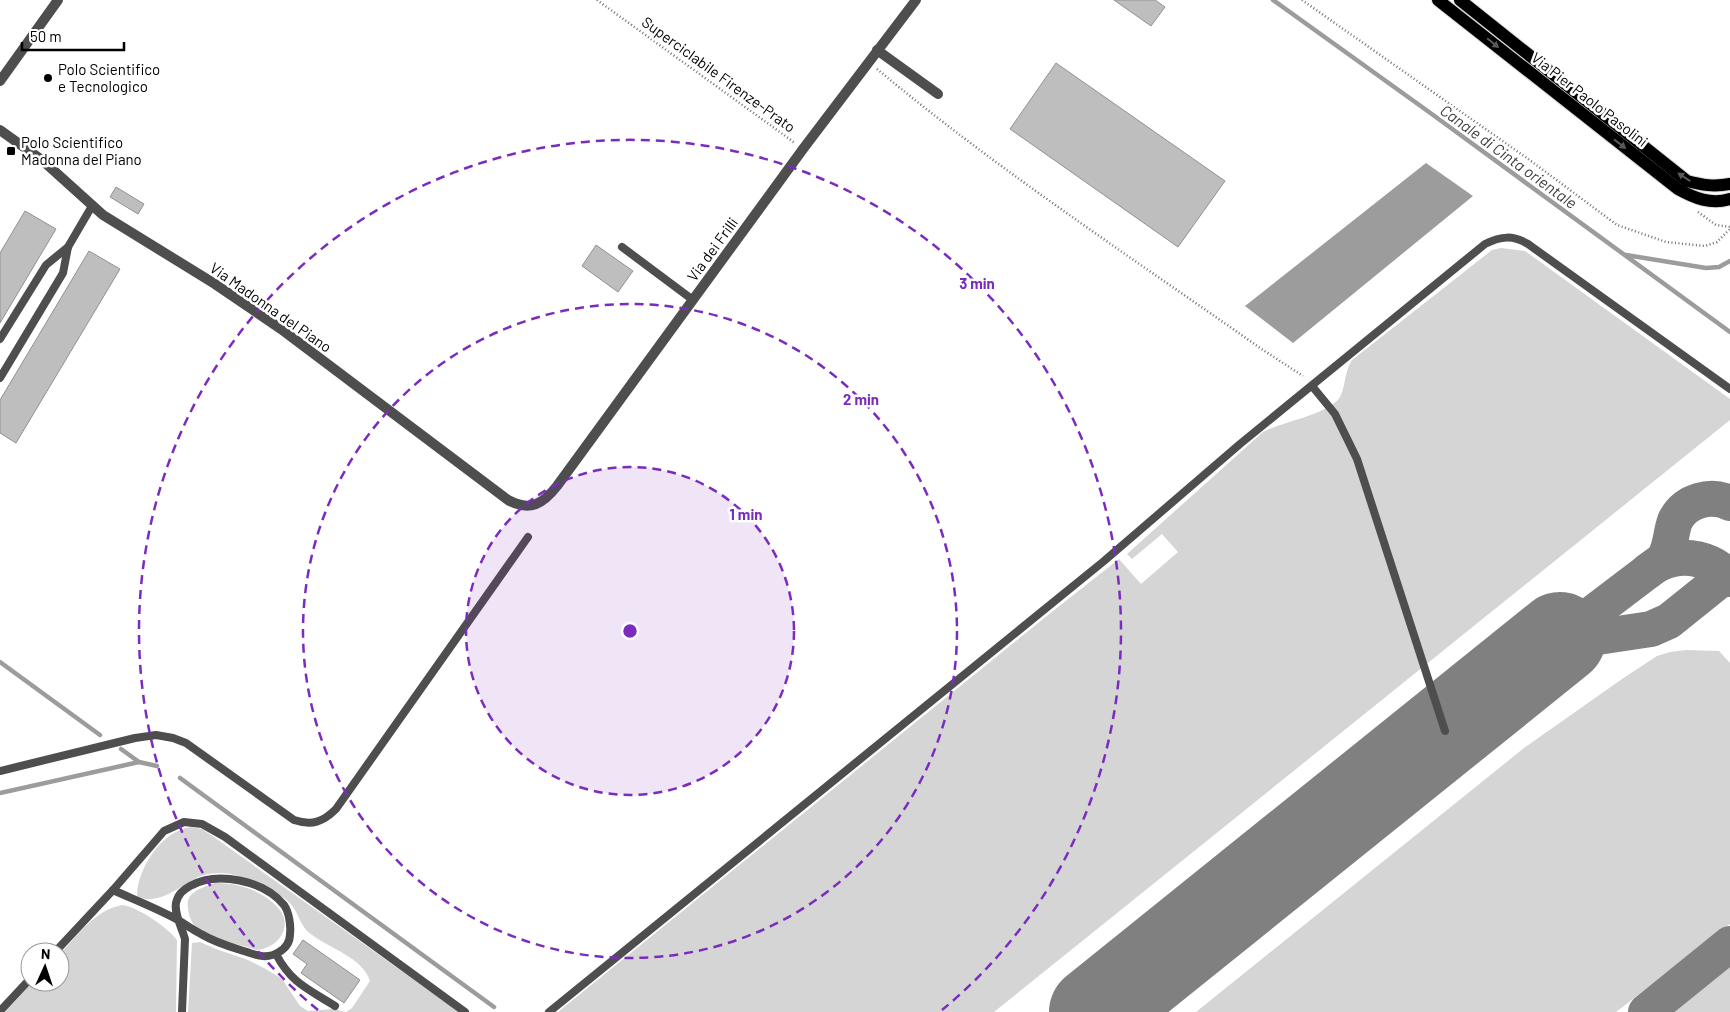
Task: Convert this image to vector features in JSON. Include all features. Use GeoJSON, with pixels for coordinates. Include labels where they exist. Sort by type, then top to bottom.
{"type":"FeatureCollection","features":[{"type":"Feature","properties":{"kind":"main road","name":"Via Pier Paolo Pasolini"},"geometry":{"type":"LineString","coordinates":[[1438,0],[1678,189],[1695,198],[1709,201],[1730,199]]}},
{"type":"Feature","properties":{"kind":"main road","name":"Via Pier Paolo Pasolini"},"geometry":{"type":"LineString","coordinates":[[1460,0],[1687,181],[1703,186],[1730,184]]}},
{"type":"Feature","properties":{"kind":"street"},"geometry":{"type":"LineString","coordinates":[[0,80],[58,0]]}},
{"type":"Feature","properties":{"kind":"street","name":"Via dei Frilli"},"geometry":{"type":"LineString","coordinates":[[527,506],[539,504],[551,494],[868,61],[916,0]]}},
{"type":"Feature","properties":{"kind":"street"},"geometry":{"type":"LineString","coordinates":[[877,50],[938,94]]}},
{"type":"Feature","properties":{"kind":"street","name":"Via Madonna del Piano"},"geometry":{"type":"LineString","coordinates":[[0,130],[42,160],[103,215],[215,284],[281,329],[502,496],[516,504],[527,506]]}},
{"type":"Feature","properties":{"kind":"lane"},"geometry":{"type":"LineString","coordinates":[[0,378],[63,273],[68,247],[92,206]]}},
{"type":"Feature","properties":{"kind":"lane"},"geometry":{"type":"LineString","coordinates":[[549,1012],[1089,573],[1240,444],[1485,244],[1497,238],[1507,237],[1516,238],[1528,244],[1730,390]]}},
{"type":"Feature","properties":{"kind":"lane"},"geometry":{"type":"LineString","coordinates":[[0,338],[46,264],[68,247]]}},
{"type":"Feature","properties":{"kind":"lane"},"geometry":{"type":"LineString","coordinates":[[622,247],[693,300]]}},
{"type":"Feature","properties":{"kind":"lane"},"geometry":{"type":"LineString","coordinates":[[1312,386],[1335,414],[1356,459],[1445,731]]}},
{"type":"Feature","properties":{"kind":"lane"},"geometry":{"type":"LineString","coordinates":[[0,771],[118,742],[156,735],[180,740],[294,820],[310,824],[325,819],[336,808],[528,537]]}},
{"type":"Feature","properties":{"kind":"lane"},"geometry":{"type":"LineString","coordinates":[[64,942],[164,831],[184,822],[202,824],[225,837],[465,1012]]}},
{"type":"Feature","properties":{"kind":"lane"},"geometry":{"type":"LineString","coordinates":[[113,890],[179,921],[201,935],[228,947],[258,956],[273,956],[287,946],[291,930],[288,914],[284,906],[276,898],[240,880],[214,878],[202,880],[183,890],[179,895],[176,908],[179,921],[185,939],[182,1012]]}},
{"type":"Feature","properties":{"kind":"lane"},"geometry":{"type":"LineString","coordinates":[[276,954],[288,973],[335,1006]]}},
{"type":"Feature","properties":{"kind":"lane"},"geometry":{"type":"LineString","coordinates":[[0,1011],[20,990]]}},
{"type":"Feature","properties":{"kind":"path","name":"Superciclabile Firenze-Prato"},"geometry":{"type":"LineString","coordinates":[[597,0],[803,149]]}},
{"type":"Feature","properties":{"kind":"path"},"geometry":{"type":"LineString","coordinates":[[1302,0],[1617,225],[1666,242],[1705,246],[1717,242],[1730,228]]}},
{"type":"Feature","properties":{"kind":"path"},"geometry":{"type":"LineString","coordinates":[[868,61],[933,116],[1000,165],[1260,348],[1303,376]]}},
{"type":"Feature","properties":{"kind":"shaded area"},"geometry":{"type":"Polygon","coordinates":[[[1426,163],[1473,196],[1293,343],[1245,306],[1426,163]]]}},
{"type":"Feature","properties":{"kind":"shaded area"},"geometry":{"type":"Polygon","coordinates":[[[1501,248],[1525,251],[1730,399],[1730,420],[994,1012],[558,1012],[1119,559],[1141,584],[1178,552],[1162,534],[1132,559],[1127,554],[1263,432],[1316,413],[1335,403],[1342,392],[1352,360],[1492,250],[1501,248]]]}},
{"type":"Feature","properties":{"kind":"shaded area"},"geometry":{"type":"Polygon","coordinates":[[[1686,650],[1719,651],[1730,663],[1730,924],[1616,1012],[1196,1012],[1524,748],[1657,656],[1686,650]]]}},
{"type":"Feature","properties":{"kind":"shaded area"},"geometry":{"type":"Polygon","coordinates":[[[191,827],[202,829],[211,835],[459,1012],[346,1012],[352,1008],[370,981],[361,966],[308,932],[293,907],[280,895],[271,889],[240,876],[222,873],[209,874],[199,877],[159,898],[144,899],[137,896],[141,874],[153,853],[170,835],[191,827]]]}},
{"type":"Feature","properties":{"kind":"shaded area"},"geometry":{"type":"Polygon","coordinates":[[[215,883],[241,886],[258,892],[273,902],[283,916],[285,923],[281,936],[271,946],[256,950],[199,930],[190,918],[188,911],[189,897],[196,891],[215,883]]]}},
{"type":"Feature","properties":{"kind":"shaded area"},"geometry":{"type":"Polygon","coordinates":[[[122,905],[136,909],[152,918],[177,940],[176,1012],[5,1012],[24,992],[70,992],[70,942],[95,918],[112,908],[122,905]]]}},
{"type":"Feature","properties":{"kind":"shaded area"},"geometry":{"type":"Polygon","coordinates":[[[200,942],[264,968],[282,979],[300,1006],[308,1011],[333,1009],[346,1012],[188,1012],[192,943],[200,942]]]}},
{"type":"Feature","properties":{"kind":"shaded area"},"geometry":{"type":"Polygon","coordinates":[[[1730,967],[1730,1012],[1674,1012],[1730,967]]]}},
{"type":"Feature","properties":{"kind":"building"},"geometry":{"type":"Polygon","coordinates":[[[1114,0],[1155,0],[1165,7],[1151,26],[1114,0]]]}},
{"type":"Feature","properties":{"kind":"building"},"geometry":{"type":"Polygon","coordinates":[[[1056,63],[1225,181],[1178,247],[1010,129],[1056,63]]]}},
{"type":"Feature","properties":{"kind":"building"},"geometry":{"type":"Polygon","coordinates":[[[116,187],[144,204],[138,214],[110,197],[116,187]]]}},
{"type":"Feature","properties":{"kind":"building"},"geometry":{"type":"Polygon","coordinates":[[[25,211],[56,229],[0,323],[0,253],[25,211]]]}},
{"type":"Feature","properties":{"kind":"building"},"geometry":{"type":"Polygon","coordinates":[[[596,245],[633,271],[618,292],[582,266],[596,245]]]}},
{"type":"Feature","properties":{"kind":"building"},"geometry":{"type":"Polygon","coordinates":[[[89,251],[120,269],[16,443],[0,433],[0,400],[89,251]]]}},
{"type":"Feature","properties":{"kind":"building"},"geometry":{"type":"Polygon","coordinates":[[[303,940],[360,980],[344,1003],[301,973],[307,964],[293,954],[303,940]]]}},
{"type":"Feature","properties":{"kind":"waterway","name":"Canale di Cinta orientale"},"geometry":{"type":"LineString","coordinates":[[1273,0],[1730,332]]}},
{"type":"Feature","properties":{"kind":"waterway"},"geometry":{"type":"LineString","coordinates":[[1626,255],[1706,268],[1719,267],[1730,261]]}},
{"type":"Feature","properties":{"kind":"waterway"},"geometry":{"type":"LineString","coordinates":[[0,662],[100,735]]}},
{"type":"Feature","properties":{"kind":"waterway"},"geometry":{"type":"LineString","coordinates":[[121,749],[139,762],[157,766]]}},
{"type":"Feature","properties":{"kind":"waterway"},"geometry":{"type":"LineString","coordinates":[[0,793],[139,762]]}},
{"type":"Feature","properties":{"kind":"waterway"},"geometry":{"type":"LineString","coordinates":[[180,778],[494,1007]]}},
{"type":"Feature","properties":{"kind":"taxiway"},"geometry":{"type":"LineString","coordinates":[[1560,638],[1664,559],[1675,521],[1685,508],[1707,499],[1723,500],[1730,503]]}},
{"type":"Feature","properties":{"kind":"taxiway"},"geometry":{"type":"LineString","coordinates":[[1648,571],[1670,560],[1689,558],[1707,562],[1730,579]]}},
{"type":"Feature","properties":{"kind":"taxiway"},"geometry":{"type":"LineString","coordinates":[[1512,677],[1547,653],[1571,641],[1651,629],[1669,621],[1730,572]]}},
{"type":"Feature","properties":{"kind":"taxiway"},"geometry":{"type":"LineString","coordinates":[[1646,1012],[1730,944]]}},
{"type":"Feature","properties":{"kind":"taxiway"},"geometry":{"type":"LineString","coordinates":[[1146,1012],[1148,989],[1164,957]]}},
{"type":"Feature","properties":{"kind":"runway"},"geometry":{"type":"LineString","coordinates":[[1095,1012],[1560,638]]}},
{"type":"Feature","properties":{"kind":"place","name":"Polo Scientifico e Tecnologico"},"geometry":{"type":"Point","coordinates":[48,78]}},
{"type":"Feature","properties":{"kind":"place","name":"Polo Scientifico Madonna del Piano"},"geometry":{"type":"Point","coordinates":[11,151]}}]}
